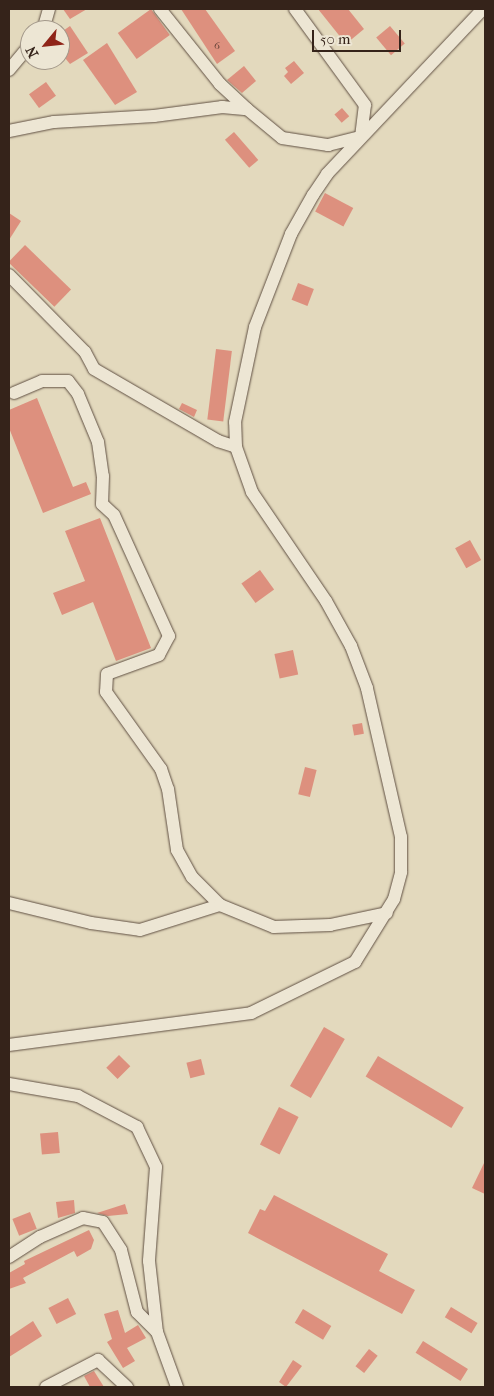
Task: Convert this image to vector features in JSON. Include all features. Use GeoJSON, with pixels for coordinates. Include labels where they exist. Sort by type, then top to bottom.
{"type":"FeatureCollection","features":[{"type":"Feature","properties":{"kind":"street"},"geometry":{"type":"LineString","coordinates":[[160,9],[220,84],[282,138],[328,145],[361,137]]}},
{"type":"Feature","properties":{"kind":"street"},"geometry":{"type":"LineString","coordinates":[[295,9],[365,105],[361,137]]}},
{"type":"Feature","properties":{"kind":"street"},"geometry":{"type":"LineString","coordinates":[[9,1045],[251,1013],[355,962],[387,913],[401,872],[401,837],[367,688],[351,646],[326,601],[252,492],[236,448],[235,422],[255,327],[291,234],[327,174],[483,9]]}},
{"type":"Feature","properties":{"kind":"street"},"geometry":{"type":"LineString","coordinates":[[9,70],[20,57]]}},
{"type":"Feature","properties":{"kind":"street"},"geometry":{"type":"LineString","coordinates":[[9,131],[54,122],[154,116],[222,108],[247,109]]}},
{"type":"Feature","properties":{"kind":"street"},"geometry":{"type":"LineString","coordinates":[[9,275],[85,352],[94,369],[218,441],[236,448]]}},
{"type":"Feature","properties":{"kind":"street"},"geometry":{"type":"LineString","coordinates":[[14,393],[42,381],[68,381],[78,394],[98,442],[103,476],[102,504],[114,515],[169,636],[159,655],[107,674],[106,692],[161,769],[177,850],[192,877],[220,905],[274,927],[330,925],[387,913]]}},
{"type":"Feature","properties":{"kind":"street"},"geometry":{"type":"LineString","coordinates":[[9,903],[91,923],[140,930],[220,905]]}},
{"type":"Feature","properties":{"kind":"street"},"geometry":{"type":"LineString","coordinates":[[9,1084],[78,1096],[137,1127],[156,1167],[149,1261],[158,1332],[177,1387]]}},
{"type":"Feature","properties":{"kind":"street"},"geometry":{"type":"LineString","coordinates":[[9,1257],[40,1237],[82,1218],[103,1222],[121,1250],[137,1312],[158,1332]]}},
{"type":"Feature","properties":{"kind":"street"},"geometry":{"type":"LineString","coordinates":[[46,1387],[98,1360],[127,1387]]}},
{"type":"Feature","properties":{"kind":"building"},"geometry":{"type":"Polygon","coordinates":[[[63,9],[87,9],[70,19],[63,9]]]}},
{"type":"Feature","properties":{"kind":"building"},"geometry":{"type":"Polygon","coordinates":[[[151,9],[170,35],[137,59],[118,33],[151,9]]]}},
{"type":"Feature","properties":{"kind":"building"},"geometry":{"type":"Polygon","coordinates":[[[181,9],[205,9],[235,51],[217,64],[181,9]]]}},
{"type":"Feature","properties":{"kind":"building"},"geometry":{"type":"Polygon","coordinates":[[[318,9],[348,9],[364,29],[346,44],[318,9]]]}},
{"type":"Feature","properties":{"kind":"building"},"geometry":{"type":"Polygon","coordinates":[[[70,26],[88,53],[70,64],[70,26]]]}},
{"type":"Feature","properties":{"kind":"building"},"geometry":{"type":"Polygon","coordinates":[[[390,26],[405,44],[391,55],[376,38],[390,26]]]}},
{"type":"Feature","properties":{"kind":"building"},"geometry":{"type":"Polygon","coordinates":[[[107,43],[137,92],[115,105],[83,60],[107,43]]]}},
{"type":"Feature","properties":{"kind":"building"},"geometry":{"type":"Polygon","coordinates":[[[294,61],[304,73],[291,84],[284,76],[288,72],[285,68],[294,61]]]}},
{"type":"Feature","properties":{"kind":"building"},"geometry":{"type":"Polygon","coordinates":[[[244,66],[256,81],[242,93],[227,80],[244,66]]]}},
{"type":"Feature","properties":{"kind":"building"},"geometry":{"type":"Polygon","coordinates":[[[46,82],[56,96],[39,108],[29,94],[46,82]]]}},
{"type":"Feature","properties":{"kind":"building"},"geometry":{"type":"Polygon","coordinates":[[[342,108],[349,116],[342,123],[334,115],[342,108]]]}},
{"type":"Feature","properties":{"kind":"building"},"geometry":{"type":"Polygon","coordinates":[[[234,132],[258,160],[249,168],[225,140],[234,132]]]}},
{"type":"Feature","properties":{"kind":"building"},"geometry":{"type":"Polygon","coordinates":[[[325,193],[353,208],[343,227],[315,212],[325,193]]]}},
{"type":"Feature","properties":{"kind":"building"},"geometry":{"type":"Polygon","coordinates":[[[9,213],[21,221],[9,240],[9,213]]]}},
{"type":"Feature","properties":{"kind":"building"},"geometry":{"type":"Polygon","coordinates":[[[25,245],[71,289],[54,307],[9,263],[25,245]]]}},
{"type":"Feature","properties":{"kind":"building"},"geometry":{"type":"Polygon","coordinates":[[[298,283],[314,289],[307,306],[292,300],[298,283]]]}},
{"type":"Feature","properties":{"kind":"building"},"geometry":{"type":"Polygon","coordinates":[[[216,349],[232,351],[223,421],[207,419],[216,349]]]}},
{"type":"Feature","properties":{"kind":"building"},"geometry":{"type":"Polygon","coordinates":[[[37,398],[73,487],[86,482],[91,494],[43,513],[9,428],[9,410],[37,398]]]}},
{"type":"Feature","properties":{"kind":"building"},"geometry":{"type":"Polygon","coordinates":[[[182,403],[197,410],[194,417],[179,409],[182,403]]]}},
{"type":"Feature","properties":{"kind":"building"},"geometry":{"type":"Polygon","coordinates":[[[100,518],[151,648],[116,661],[93,602],[62,615],[53,593],[85,581],[65,531],[100,518]]]}},
{"type":"Feature","properties":{"kind":"building"},"geometry":{"type":"Polygon","coordinates":[[[470,540],[481,560],[466,568],[455,548],[470,540]]]}},
{"type":"Feature","properties":{"kind":"building"},"geometry":{"type":"Polygon","coordinates":[[[260,570],[274,589],[255,603],[241,584],[260,570]]]}},
{"type":"Feature","properties":{"kind":"building"},"geometry":{"type":"Polygon","coordinates":[[[293,650],[298,674],[280,678],[274,654],[293,650]]]}},
{"type":"Feature","properties":{"kind":"building"},"geometry":{"type":"Polygon","coordinates":[[[362,723],[364,734],[354,736],[352,725],[362,723]]]}},
{"type":"Feature","properties":{"kind":"building"},"geometry":{"type":"Polygon","coordinates":[[[305,767],[317,770],[310,797],[298,794],[305,767]]]}},
{"type":"Feature","properties":{"kind":"building"},"geometry":{"type":"Polygon","coordinates":[[[324,1027],[345,1039],[311,1098],[290,1086],[324,1027]]]}},
{"type":"Feature","properties":{"kind":"building"},"geometry":{"type":"Polygon","coordinates":[[[119,1055],[130,1066],[118,1079],[106,1068],[119,1055]]]}},
{"type":"Feature","properties":{"kind":"building"},"geometry":{"type":"Polygon","coordinates":[[[378,1056],[464,1108],[451,1128],[366,1077],[378,1056]]]}},
{"type":"Feature","properties":{"kind":"building"},"geometry":{"type":"Polygon","coordinates":[[[201,1059],[205,1075],[190,1078],[186,1063],[201,1059]]]}},
{"type":"Feature","properties":{"kind":"building"},"geometry":{"type":"Polygon","coordinates":[[[279,1107],[299,1117],[280,1154],[260,1144],[279,1107]]]}},
{"type":"Feature","properties":{"kind":"building"},"geometry":{"type":"Polygon","coordinates":[[[58,1132],[60,1153],[42,1154],[40,1134],[58,1132]]]}},
{"type":"Feature","properties":{"kind":"building"},"geometry":{"type":"Polygon","coordinates":[[[485,1161],[485,1194],[472,1188],[485,1161]]]}},
{"type":"Feature","properties":{"kind":"building"},"geometry":{"type":"Polygon","coordinates":[[[274,1195],[388,1254],[379,1271],[415,1290],[402,1314],[248,1233],[260,1209],[265,1211],[274,1195]]]}},
{"type":"Feature","properties":{"kind":"building"},"geometry":{"type":"Polygon","coordinates":[[[74,1200],[75,1213],[58,1218],[56,1202],[74,1200]]]}},
{"type":"Feature","properties":{"kind":"building"},"geometry":{"type":"Polygon","coordinates":[[[125,1204],[128,1214],[108,1216],[97,1213],[125,1204]]]}},
{"type":"Feature","properties":{"kind":"building"},"geometry":{"type":"Polygon","coordinates":[[[30,1212],[37,1229],[19,1236],[12,1219],[30,1212]]]}},
{"type":"Feature","properties":{"kind":"building"},"geometry":{"type":"Polygon","coordinates":[[[89,1230],[94,1240],[91,1249],[77,1257],[74,1251],[23,1278],[26,1283],[9,1289],[9,1273],[25,1264],[24,1261],[89,1230]]]}},
{"type":"Feature","properties":{"kind":"building"},"geometry":{"type":"Polygon","coordinates":[[[68,1298],[76,1314],[57,1324],[48,1308],[68,1298]]]}},
{"type":"Feature","properties":{"kind":"building"},"geometry":{"type":"Polygon","coordinates":[[[451,1307],[478,1323],[471,1333],[445,1317],[451,1307]]]}},
{"type":"Feature","properties":{"kind":"building"},"geometry":{"type":"Polygon","coordinates":[[[303,1309],[331,1326],[323,1340],[295,1323],[303,1309]]]}},
{"type":"Feature","properties":{"kind":"building"},"geometry":{"type":"Polygon","coordinates":[[[118,1310],[125,1333],[138,1325],[146,1338],[127,1348],[135,1361],[123,1368],[107,1342],[112,1339],[104,1314],[118,1310]]]}},
{"type":"Feature","properties":{"kind":"building"},"geometry":{"type":"Polygon","coordinates":[[[33,1321],[42,1336],[9,1357],[9,1337],[33,1321]]]}},
{"type":"Feature","properties":{"kind":"building"},"geometry":{"type":"Polygon","coordinates":[[[423,1341],[468,1369],[461,1381],[416,1353],[423,1341]]]}},
{"type":"Feature","properties":{"kind":"building"},"geometry":{"type":"Polygon","coordinates":[[[369,1349],[378,1356],[364,1373],[355,1366],[369,1349]]]}},
{"type":"Feature","properties":{"kind":"building"},"geometry":{"type":"Polygon","coordinates":[[[293,1360],[302,1366],[286,1387],[279,1382],[293,1360]]]}},
{"type":"Feature","properties":{"kind":"building"},"geometry":{"type":"Polygon","coordinates":[[[94,1371],[104,1387],[90,1387],[84,1376],[94,1371]]]}}]}
